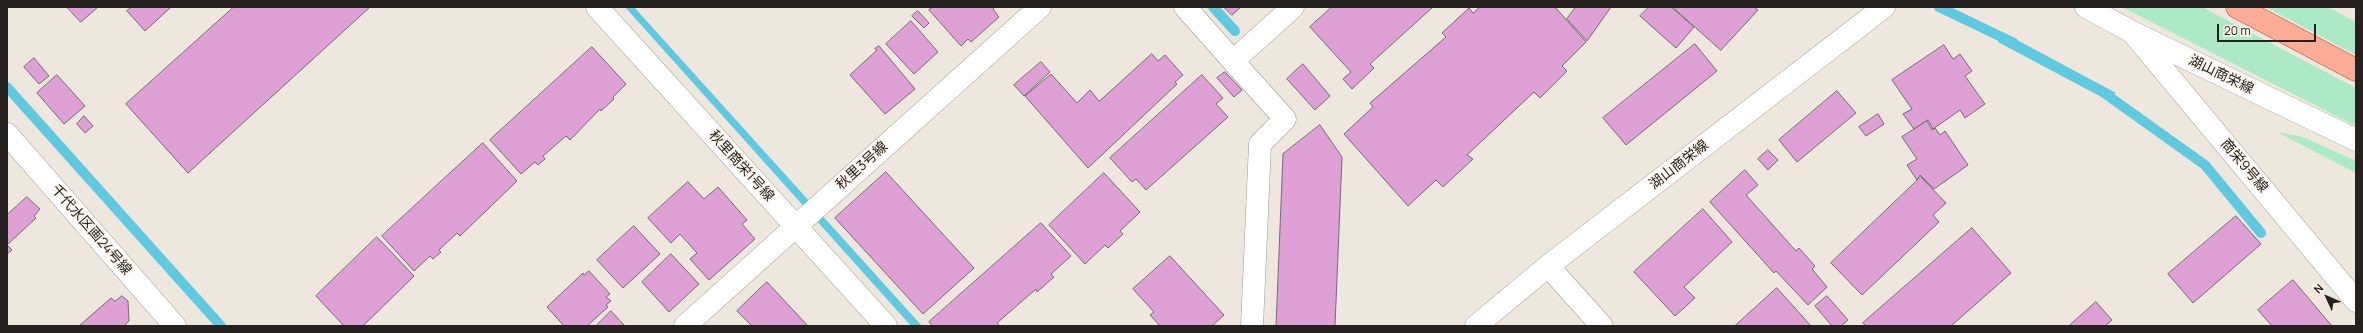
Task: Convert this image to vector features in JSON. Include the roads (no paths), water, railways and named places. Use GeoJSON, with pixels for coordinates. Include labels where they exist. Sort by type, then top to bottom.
{"type":"FeatureCollection","features":[{"type":"Feature","properties":{"kind":"main road"},"geometry":{"type":"LineString","coordinates":[[2238,7],[2356,70]]}},
{"type":"Feature","properties":{"kind":"street","name":"秋里商栄1号線"},"geometry":{"type":"LineString","coordinates":[[597,7],[886,326]]}},
{"type":"Feature","properties":{"kind":"street","name":"秋里3号線"},"geometry":{"type":"LineString","coordinates":[[685,326],[1040,7]]}},
{"type":"Feature","properties":{"kind":"street"},"geometry":{"type":"LineString","coordinates":[[1186,7],[1286,119],[1260,144],[1252,326]]}},
{"type":"Feature","properties":{"kind":"street"},"geometry":{"type":"LineString","coordinates":[[1233,60],[1293,7]]}},
{"type":"Feature","properties":{"kind":"street","name":"湖山商栄線"},"geometry":{"type":"LineString","coordinates":[[1476,326],[1548,266],[1884,7]]}},
{"type":"Feature","properties":{"kind":"street","name":"湖山商栄線"},"geometry":{"type":"LineString","coordinates":[[2086,7],[2132,32],[2356,140]]}},
{"type":"Feature","properties":{"kind":"street","name":"商栄9号線"},"geometry":{"type":"LineString","coordinates":[[2132,32],[2356,301]]}},
{"type":"Feature","properties":{"kind":"street","name":"千代水区画24号線"},"geometry":{"type":"LineString","coordinates":[[7,134],[170,324]]}},
{"type":"Feature","properties":{"kind":"street"},"geometry":{"type":"LineString","coordinates":[[1548,266],[1602,326]]}},
{"type":"Feature","properties":{"kind":"water"},"geometry":{"type":"Polygon","coordinates":[[[625,7],[634,7],[922,326],[911,326],[625,7]]]}},
{"type":"Feature","properties":{"kind":"water"},"geometry":{"type":"Polygon","coordinates":[[[2004,33],[2116,93],[2107,100],[1998,42],[2004,33]]]}},
{"type":"Feature","properties":{"kind":"waterway"},"geometry":{"type":"LineString","coordinates":[[1213,7],[1235,31]]}},
{"type":"Feature","properties":{"kind":"waterway"},"geometry":{"type":"LineString","coordinates":[[1939,7],[2014,43]]}},
{"type":"Feature","properties":{"kind":"waterway"},"geometry":{"type":"LineString","coordinates":[[7,87],[221,326]]}},
{"type":"Feature","properties":{"kind":"waterway"},"geometry":{"type":"LineString","coordinates":[[2100,90],[2205,165],[2261,233]]}}]}
